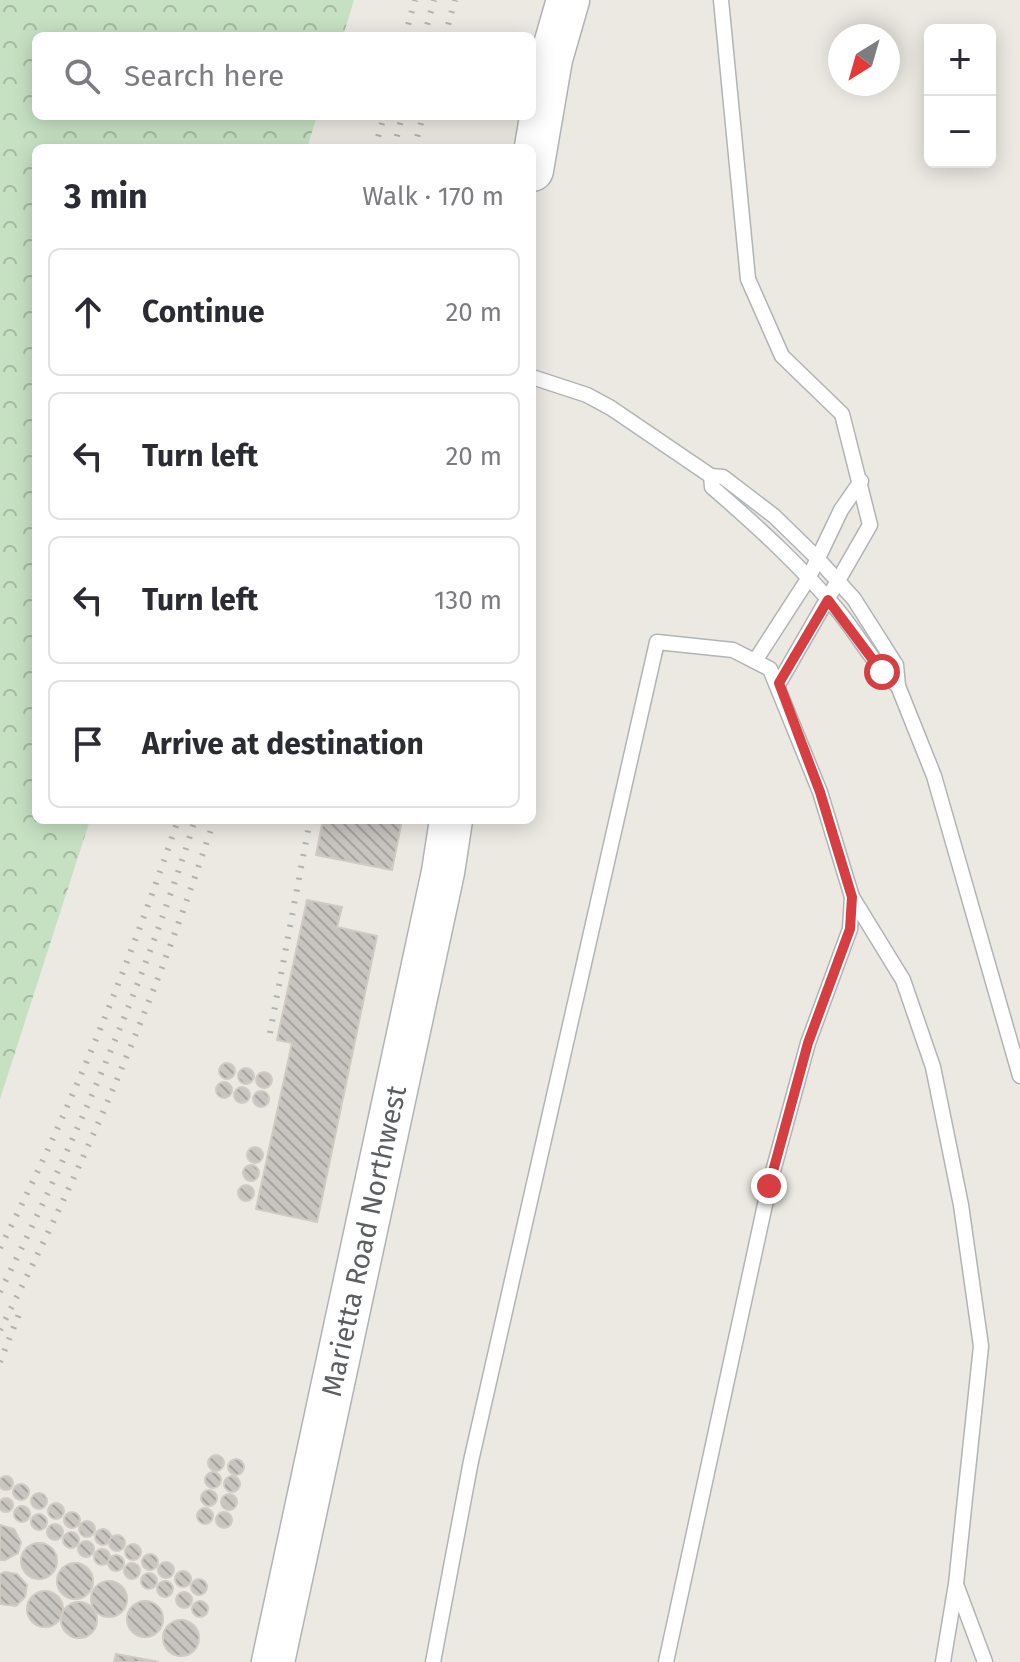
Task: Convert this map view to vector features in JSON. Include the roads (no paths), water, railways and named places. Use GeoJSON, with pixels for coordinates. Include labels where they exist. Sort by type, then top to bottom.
{"type":"FeatureCollection","features":[{"type":"Feature","properties":{"kind":"street"},"geometry":{"type":"LineString","coordinates":[[536,147],[551,59],[568,0]]}},
{"type":"Feature","properties":{"kind":"street","name":"Marietta Road Northwest"},"geometry":{"type":"LineString","coordinates":[[273,1662],[443,872],[450,824]]}},
{"type":"Feature","properties":{"kind":"lane"},"geometry":{"type":"LineString","coordinates":[[721,0],[748,279],[782,356],[842,414],[870,525],[840,583],[779,683]]}},
{"type":"Feature","properties":{"kind":"lane"},"geometry":{"type":"LineString","coordinates":[[536,378],[587,395],[711,476],[723,477],[734,484],[774,516],[840,583],[896,665],[898,686],[939,791],[1020,1076]]}},
{"type":"Feature","properties":{"kind":"lane"},"geometry":{"type":"LineString","coordinates":[[711,476],[712,487],[763,531],[828,600],[882,672],[898,686]]}},
{"type":"Feature","properties":{"kind":"lane"},"geometry":{"type":"LineString","coordinates":[[755,661],[808,579],[841,510],[861,481]]}},
{"type":"Feature","properties":{"kind":"lane"},"geometry":{"type":"LineString","coordinates":[[433,1662],[471,1461],[657,642],[733,650],[770,669],[779,683],[820,792],[852,897],[903,980],[933,1067],[961,1205],[981,1346],[956,1584],[943,1662]]}},
{"type":"Feature","properties":{"kind":"lane"},"geometry":{"type":"LineString","coordinates":[[666,1662],[769,1186],[808,1043],[850,929],[852,897]]}},
{"type":"Feature","properties":{"kind":"lane"},"geometry":{"type":"LineString","coordinates":[[956,1584],[985,1662]]}},
{"type":"Feature","properties":{"kind":"railway"},"geometry":{"type":"LineString","coordinates":[[406,32],[415,0]]}},
{"type":"Feature","properties":{"kind":"railway"},"geometry":{"type":"LineString","coordinates":[[425,32],[434,0]]}},
{"type":"Feature","properties":{"kind":"railway"},"geometry":{"type":"LineString","coordinates":[[446,32],[455,0]]}},
{"type":"Feature","properties":{"kind":"railway"},"geometry":{"type":"LineString","coordinates":[[376,144],[383,120]]}},
{"type":"Feature","properties":{"kind":"railway"},"geometry":{"type":"LineString","coordinates":[[395,144],[401,120]]}},
{"type":"Feature","properties":{"kind":"railway"},"geometry":{"type":"LineString","coordinates":[[415,144],[422,120]]}},
{"type":"Feature","properties":{"kind":"railway"},"geometry":{"type":"LineString","coordinates":[[0,1248],[51,1143],[97,1037],[177,824]]}},
{"type":"Feature","properties":{"kind":"railway"},"geometry":{"type":"LineString","coordinates":[[0,1292],[107,1060],[154,941],[194,824]]}},
{"type":"Feature","properties":{"kind":"railway"},"geometry":{"type":"LineString","coordinates":[[0,1330],[90,1143],[117,1079],[168,951],[213,824]]}},
{"type":"Feature","properties":{"kind":"railway"},"geometry":{"type":"LineString","coordinates":[[270,1033],[309,824]]}},
{"type":"Feature","properties":{"kind":"railway"},"geometry":{"type":"LineString","coordinates":[[0,1362],[19,1314]]}}]}
